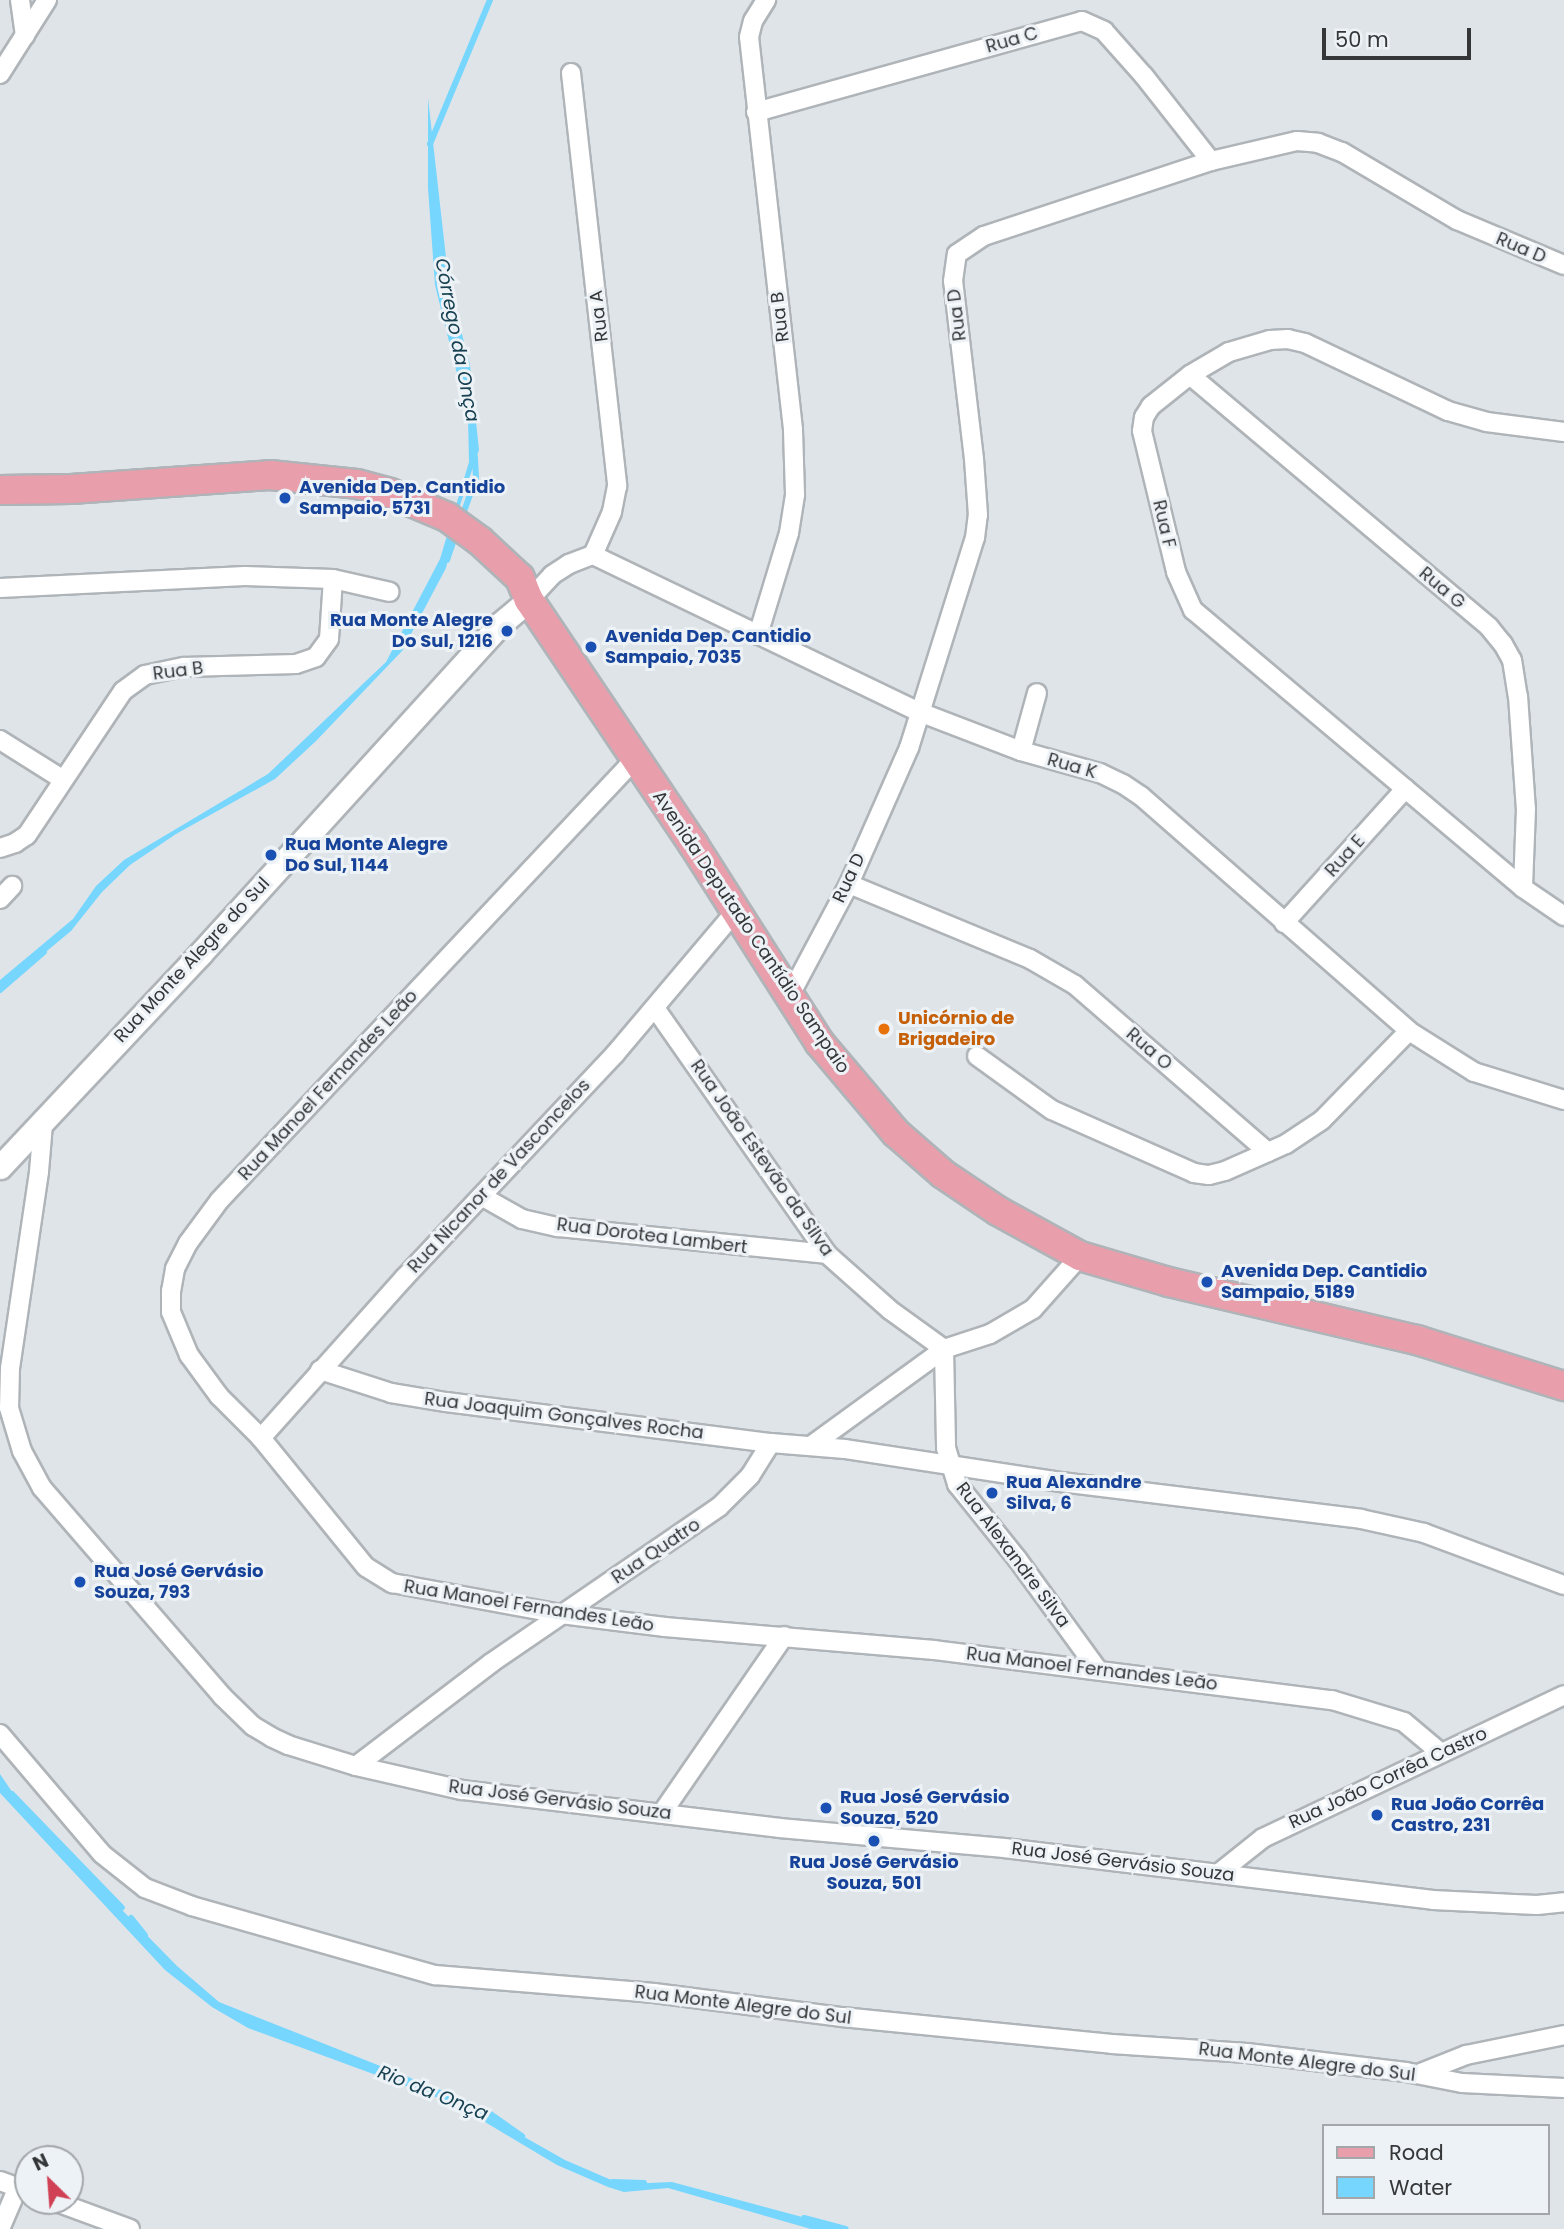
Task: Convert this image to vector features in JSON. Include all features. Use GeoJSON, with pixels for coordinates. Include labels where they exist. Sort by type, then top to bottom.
{"type":"FeatureCollection","features":[{"type":"Feature","properties":{"kind":"main road","name":"Avenida Deputado Cantídio Sampaio"},"geometry":{"type":"LineString","coordinates":[[0,490],[287,476],[357,484],[390,493],[447,517],[480,541],[520,578],[529,600],[834,1061],[896,1133],[943,1174],[998,1211],[1080,1256],[1169,1282],[1417,1340],[1564,1386]]}},
{"type":"Feature","properties":{"kind":"street"},"geometry":{"type":"LineString","coordinates":[[20,0],[25,36]]}},
{"type":"Feature","properties":{"kind":"street"},"geometry":{"type":"LineString","coordinates":[[0,72],[47,0]]}},
{"type":"Feature","properties":{"kind":"street","name":"Rua B"},"geometry":{"type":"LineString","coordinates":[[758,635],[789,533],[795,494],[793,429],[748,37],[753,21],[766,0]]}},
{"type":"Feature","properties":{"kind":"street","name":"Rua C"},"geometry":{"type":"LineString","coordinates":[[756,112],[1082,21],[1104,31],[1144,76],[1211,161]]}},
{"type":"Feature","properties":{"kind":"street","name":"Rua A"},"geometry":{"type":"LineString","coordinates":[[571,73],[617,486],[612,512],[593,555]]}},
{"type":"Feature","properties":{"kind":"street","name":"Rua D"},"geometry":{"type":"LineString","coordinates":[[790,995],[849,884],[922,713],[965,576],[978,515],[953,281],[957,254],[984,236],[1211,161],[1275,144],[1318,143],[1342,152],[1457,220],[1564,265]]}},
{"type":"Feature","properties":{"kind":"street","name":"Rua F"},"geometry":{"type":"LineString","coordinates":[[1564,432],[1487,422],[1448,411],[1305,343],[1289,339],[1270,340],[1229,352],[1190,375],[1151,405],[1144,417],[1142,431],[1183,592],[1193,610],[1523,888],[1564,916]]}},
{"type":"Feature","properties":{"kind":"street","name":"Rua G"},"geometry":{"type":"LineString","coordinates":[[1190,375],[1489,627],[1503,644],[1512,660],[1518,696],[1527,837],[1523,888]]}},
{"type":"Feature","properties":{"kind":"street"},"geometry":{"type":"LineString","coordinates":[[529,600],[552,575],[569,564],[593,555]]}},
{"type":"Feature","properties":{"kind":"street","name":"Rua K"},"geometry":{"type":"LineString","coordinates":[[593,555],[922,713],[1021,751],[1100,773],[1123,784],[1141,796],[1409,1031],[1474,1072],[1564,1100]]}},
{"type":"Feature","properties":{"kind":"street"},"geometry":{"type":"LineString","coordinates":[[0,587],[245,576],[333,579],[390,592]]}},
{"type":"Feature","properties":{"kind":"street","name":"Rua B"},"geometry":{"type":"LineString","coordinates":[[0,848],[27,835],[123,691],[145,675],[184,667],[296,664],[316,657],[329,639],[333,579]]}},
{"type":"Feature","properties":{"kind":"street","name":"Rua Monte Alegre do Sul"},"geometry":{"type":"LineString","coordinates":[[0,1167],[43,1124],[499,625],[529,600]]}},
{"type":"Feature","properties":{"kind":"street"},"geometry":{"type":"LineString","coordinates":[[1021,751],[1038,693]]}},
{"type":"Feature","properties":{"kind":"street"},"geometry":{"type":"LineString","coordinates":[[0,740],[62,779]]}},
{"type":"Feature","properties":{"kind":"street","name":"Rua Manoel Fernandes Leão"},"geometry":{"type":"LineString","coordinates":[[636,758],[219,1200],[188,1243],[176,1269],[171,1291],[171,1311],[189,1355],[219,1396],[261,1438],[366,1567],[377,1576],[407,1588],[561,1614],[665,1627],[784,1636],[1098,1670],[1332,1700],[1404,1722],[1441,1752]]}},
{"type":"Feature","properties":{"kind":"street","name":"Rua E"},"geometry":{"type":"LineString","coordinates":[[1284,923],[1405,789]]}},
{"type":"Feature","properties":{"kind":"street","name":"Rua O"},"geometry":{"type":"LineString","coordinates":[[849,884],[1030,959],[1075,985],[1268,1152]]}},
{"type":"Feature","properties":{"kind":"street","name":"Rua Nicanor de Vasconcelos"},"geometry":{"type":"LineString","coordinates":[[261,1438],[320,1370],[483,1197],[655,1008],[735,912]]}},
{"type":"Feature","properties":{"kind":"street","name":"Rua João Estevão da Silva"},"geometry":{"type":"LineString","coordinates":[[655,1008],[786,1191],[827,1254],[890,1310],[944,1349]]}},
{"type":"Feature","properties":{"kind":"street"},"geometry":{"type":"LineString","coordinates":[[977,1056],[1052,1110],[1195,1173],[1209,1175],[1225,1171],[1286,1144],[1322,1120],[1409,1031]]}},
{"type":"Feature","properties":{"kind":"street","name":"Rua José Gervásio Souza"},"geometry":{"type":"LineString","coordinates":[[43,1124],[8,1391],[15,1432],[30,1468],[55,1504],[235,1710],[253,1726],[288,1745],[356,1766],[462,1790],[1219,1873],[1433,1900],[1537,1905],[1564,1902]]}},
{"type":"Feature","properties":{"kind":"street","name":"Rua Dorotea Lambert"},"geometry":{"type":"LineString","coordinates":[[483,1197],[522,1219],[558,1227],[827,1254]]}},
{"type":"Feature","properties":{"kind":"street"},"geometry":{"type":"LineString","coordinates":[[812,1445],[944,1349],[990,1334],[1033,1309],[1080,1256]]}},
{"type":"Feature","properties":{"kind":"street","name":"Rua Alexandre Silva"},"geometry":{"type":"LineString","coordinates":[[944,1349],[948,1463],[957,1484],[1018,1560],[1098,1670]]}},
{"type":"Feature","properties":{"kind":"street","name":"Rua Joaquim Gonçalves Rocha"},"geometry":{"type":"LineString","coordinates":[[320,1370],[380,1390],[446,1402],[771,1443],[812,1445],[948,1463],[1061,1482],[1282,1507],[1374,1521],[1424,1533],[1564,1585]]}},
{"type":"Feature","properties":{"kind":"street","name":"Rua Quatro"},"geometry":{"type":"LineString","coordinates":[[356,1766],[383,1743],[561,1614],[719,1507],[737,1491],[771,1443]]}},
{"type":"Feature","properties":{"kind":"street"},"geometry":{"type":"LineString","coordinates":[[662,1813],[784,1636]]}},
{"type":"Feature","properties":{"kind":"street","name":"Rua João Corrêa Castro"},"geometry":{"type":"LineString","coordinates":[[1219,1873],[1263,1838],[1564,1696]]}},
{"type":"Feature","properties":{"kind":"street","name":"Rua Monte Alegre do Sul"},"geometry":{"type":"LineString","coordinates":[[0,1734],[102,1854],[145,1888],[192,1906],[402,1968],[435,1975],[654,1993],[842,2017],[1112,2044],[1247,2053],[1418,2074],[1462,2083],[1564,2088]]}},
{"type":"Feature","properties":{"kind":"street"},"geometry":{"type":"LineString","coordinates":[[1418,2074],[1466,2055],[1564,2035]]}},
{"type":"Feature","properties":{"kind":"street"},"geometry":{"type":"LineString","coordinates":[[0,2229],[14,2205]]}},
{"type":"Feature","properties":{"kind":"street"},"geometry":{"type":"LineString","coordinates":[[84,2212],[130,2229]]}},
{"type":"Feature","properties":{"kind":"water"},"geometry":{"type":"Polygon","coordinates":[[[428,98],[449,284],[470,365],[479,450],[459,508],[446,568],[402,651],[316,741],[275,779],[176,834],[130,865],[102,892],[71,931],[0,990],[0,980],[73,919],[96,886],[124,860],[268,774],[386,662],[440,559],[469,462],[468,418],[435,285],[428,188],[428,98]]]}},
{"type":"Feature","properties":{"kind":"water"},"geometry":{"type":"Polygon","coordinates":[[[0,1774],[25,1811],[177,1966],[219,2002],[471,2102],[489,2117],[565,2160],[609,2179],[626,2184],[672,2182],[847,2229],[811,2229],[668,2188],[624,2192],[608,2187],[557,2165],[455,2104],[248,2028],[212,2007],[165,1970],[0,1793],[0,1774]]]}},
{"type":"Feature","properties":{"kind":"waterway","name":"Córrego da Onça"},"geometry":{"type":"LineString","coordinates":[[430,144],[490,0]]}},
{"type":"Feature","properties":{"kind":"waterway","name":"Córrego da Onça"},"geometry":{"type":"LineString","coordinates":[[462,517],[476,478],[475,457]]}},
{"type":"Feature","properties":{"kind":"waterway","name":"Córrego da Onça"},"geometry":{"type":"LineString","coordinates":[[447,560],[456,534]]}},
{"type":"Feature","properties":{"kind":"waterway","name":"Córrego da Onça"},"geometry":{"type":"LineString","coordinates":[[0,990],[44,952]]}},
{"type":"Feature","properties":{"kind":"waterway"},"geometry":{"type":"LineString","coordinates":[[12,1794],[122,1908]]}},
{"type":"Feature","properties":{"kind":"waterway","name":"Rio da Onça"},"geometry":{"type":"LineString","coordinates":[[131,1918],[145,1935]]}},
{"type":"Feature","properties":{"kind":"waterway","name":"Rio da Onça"},"geometry":{"type":"LineString","coordinates":[[472,2106],[486,2111],[522,2136]]}},
{"type":"Feature","properties":{"kind":"waterway","name":"Rio da Onça"},"geometry":{"type":"LineString","coordinates":[[613,2182],[644,2183]]}},
{"type":"Feature","properties":{"kind":"waterway","name":"Rio da Onça"},"geometry":{"type":"LineString","coordinates":[[804,2218],[846,2229]]}},
{"type":"Feature","properties":{"kind":"place","name":"Avenida Dep. Cantidio Sampaio, 5731"},"geometry":{"type":"Point","coordinates":[285,498]}},
{"type":"Feature","properties":{"kind":"place","name":"Rua Monte Alegre Do Sul, 1216"},"geometry":{"type":"Point","coordinates":[507,631]}},
{"type":"Feature","properties":{"kind":"place","name":"Avenida Dep. Cantidio Sampaio, 7035"},"geometry":{"type":"Point","coordinates":[591,647]}},
{"type":"Feature","properties":{"kind":"place","name":"Rua Monte Alegre Do Sul, 1144"},"geometry":{"type":"Point","coordinates":[271,855]}},
{"type":"Feature","properties":{"kind":"place","name":"Unicórnio de Brigadeiro"},"geometry":{"type":"Point","coordinates":[884,1029]}},
{"type":"Feature","properties":{"kind":"place","name":"Avenida Dep. Cantidio Sampaio, 5189"},"geometry":{"type":"Point","coordinates":[1207,1282]}},
{"type":"Feature","properties":{"kind":"place","name":"Rua Alexandre Silva, 6"},"geometry":{"type":"Point","coordinates":[992,1493]}},
{"type":"Feature","properties":{"kind":"place","name":"Rua José Gervásio Souza, 793"},"geometry":{"type":"Point","coordinates":[80,1582]}},
{"type":"Feature","properties":{"kind":"place","name":"Rua José Gervásio Souza, 520"},"geometry":{"type":"Point","coordinates":[826,1808]}},
{"type":"Feature","properties":{"kind":"place","name":"Rua João Corrêa Castro, 231"},"geometry":{"type":"Point","coordinates":[1377,1815]}},
{"type":"Feature","properties":{"kind":"place","name":"Rua José Gervásio Souza, 501"},"geometry":{"type":"Point","coordinates":[874,1841]}}]}
